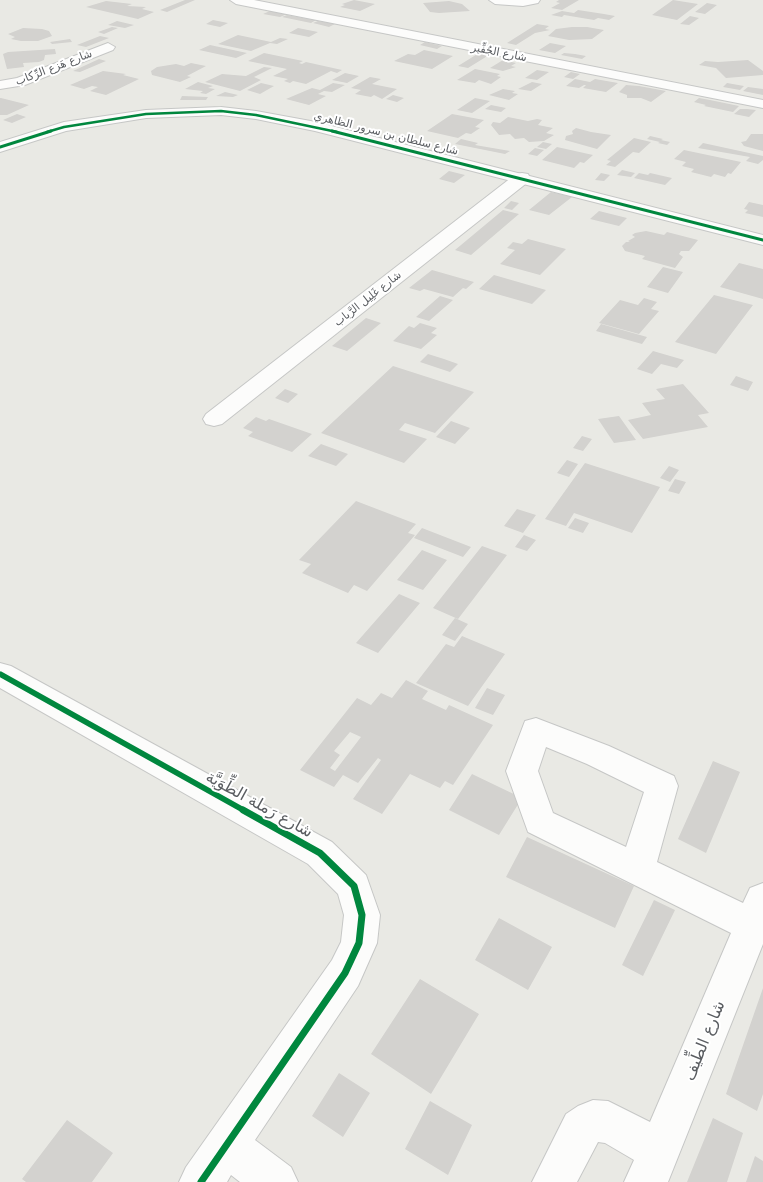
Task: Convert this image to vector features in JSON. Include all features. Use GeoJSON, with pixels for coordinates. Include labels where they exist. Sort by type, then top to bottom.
{"type":"FeatureCollection","features":[{"type":"Feature","properties":{"kind":"street","name":"شارع الجُفِّير"},"geometry":{"type":"LineString","coordinates":[[236,0],[763,104]]}},
{"type":"Feature","properties":{"kind":"street"},"geometry":{"type":"LineString","coordinates":[[495,0],[523,2],[534,0]]}},
{"type":"Feature","properties":{"kind":"street","name":"شارع هَزع الرِّكاب"},"geometry":{"type":"LineString","coordinates":[[0,85],[16,84],[108,46]]}},
{"type":"Feature","properties":{"kind":"street","name":"شارع سلطان بن سرور الظاهري"},"geometry":{"type":"LineString","coordinates":[[0,147],[64,127],[106,119],[146,114],[221,111],[256,114],[316,126],[763,240]]}},
{"type":"Feature","properties":{"kind":"street","name":"شارع غَلِيل الرَّباب"},"geometry":{"type":"LineString","coordinates":[[214,419],[522,178]]}},
{"type":"Feature","properties":{"kind":"street","name":"شارع رَملة الطِّوَيَّة"},"geometry":{"type":"LineString","coordinates":[[0,674],[320,853],[354,886],[362,916],[359,943],[345,973],[201,1182]]}},
{"type":"Feature","properties":{"kind":"street"},"geometry":{"type":"LineString","coordinates":[[637,869],[662,786],[598,755],[536,730],[522,771],[540,822],[637,869],[758,912]]}},
{"type":"Feature","properties":{"kind":"street","name":"شارع الطِّيف"},"geometry":{"type":"LineString","coordinates":[[653,1167],[758,912]]}},
{"type":"Feature","properties":{"kind":"street"},"geometry":{"type":"LineString","coordinates":[[554,1182],[581,1129],[593,1121],[608,1122],[624,1130],[653,1167]]}},
{"type":"Feature","properties":{"kind":"street"},"geometry":{"type":"LineString","coordinates":[[227,1146],[276,1182]]}},
{"type":"Feature","properties":{"kind":"building"},"geometry":{"type":"Polygon","coordinates":[[[185,0],[195,0],[167,12],[160,10],[185,0]]]}},
{"type":"Feature","properties":{"kind":"building"},"geometry":{"type":"Polygon","coordinates":[[[354,0],[375,4],[360,11],[340,7],[345,5],[342,4],[354,0]]]}},
{"type":"Feature","properties":{"kind":"building"},"geometry":{"type":"Polygon","coordinates":[[[559,0],[579,0],[562,10],[551,8],[560,3],[556,2],[559,0]]]}},
{"type":"Feature","properties":{"kind":"building"},"geometry":{"type":"Polygon","coordinates":[[[673,0],[698,4],[677,20],[652,15],[673,0]]]}},
{"type":"Feature","properties":{"kind":"building"},"geometry":{"type":"Polygon","coordinates":[[[106,1],[132,4],[127,6],[146,7],[142,9],[154,12],[138,19],[86,7],[106,1]]]}},
{"type":"Feature","properties":{"kind":"building"},"geometry":{"type":"Polygon","coordinates":[[[449,1],[462,4],[470,11],[430,12],[423,3],[449,1]]]}},
{"type":"Feature","properties":{"kind":"building"},"geometry":{"type":"Polygon","coordinates":[[[707,3],[717,5],[705,14],[695,12],[707,3]]]}},
{"type":"Feature","properties":{"kind":"building"},"geometry":{"type":"Polygon","coordinates":[[[578,10],[615,16],[609,20],[598,18],[594,20],[564,15],[562,17],[551,15],[562,11],[574,13],[578,10]]]}},
{"type":"Feature","properties":{"kind":"building"},"geometry":{"type":"Polygon","coordinates":[[[270,11],[287,14],[280,17],[263,14],[270,11]]]}},
{"type":"Feature","properties":{"kind":"building"},"geometry":{"type":"Polygon","coordinates":[[[287,15],[316,20],[311,23],[282,17],[287,15]]]}},
{"type":"Feature","properties":{"kind":"building"},"geometry":{"type":"Polygon","coordinates":[[[690,16],[699,18],[689,25],[680,24],[690,16]]]}},
{"type":"Feature","properties":{"kind":"building"},"geometry":{"type":"Polygon","coordinates":[[[213,20],[228,23],[220,27],[206,24],[213,20]]]}},
{"type":"Feature","properties":{"kind":"building"},"geometry":{"type":"Polygon","coordinates":[[[117,21],[134,25],[125,28],[108,25],[117,21]]]}},
{"type":"Feature","properties":{"kind":"building"},"geometry":{"type":"Polygon","coordinates":[[[318,21],[335,24],[329,27],[313,23],[318,21]]]}},
{"type":"Feature","properties":{"kind":"building"},"geometry":{"type":"Polygon","coordinates":[[[537,24],[549,26],[545,29],[550,30],[535,33],[516,45],[507,43],[537,24]]]}},
{"type":"Feature","properties":{"kind":"building"},"geometry":{"type":"Polygon","coordinates":[[[112,27],[118,28],[104,34],[98,32],[112,27]]]}},
{"type":"Feature","properties":{"kind":"building"},"geometry":{"type":"Polygon","coordinates":[[[572,27],[604,30],[592,39],[569,40],[548,36],[556,29],[572,27]]]}},
{"type":"Feature","properties":{"kind":"building"},"geometry":{"type":"Polygon","coordinates":[[[23,28],[42,29],[49,31],[52,36],[38,41],[11,39],[15,37],[8,34],[23,28]]]}},
{"type":"Feature","properties":{"kind":"building"},"geometry":{"type":"Polygon","coordinates":[[[298,28],[318,32],[309,37],[289,33],[298,28]]]}},
{"type":"Feature","properties":{"kind":"building"},"geometry":{"type":"Polygon","coordinates":[[[238,35],[271,42],[280,38],[288,39],[277,44],[270,43],[251,51],[218,44],[238,35]]]}},
{"type":"Feature","properties":{"kind":"building"},"geometry":{"type":"Polygon","coordinates":[[[100,36],[109,38],[86,47],[77,45],[100,36]]]}},
{"type":"Feature","properties":{"kind":"building"},"geometry":{"type":"Polygon","coordinates":[[[70,39],[72,42],[52,44],[50,42],[70,39]]]}},
{"type":"Feature","properties":{"kind":"building"},"geometry":{"type":"Polygon","coordinates":[[[425,42],[442,46],[437,49],[420,45],[425,42]]]}},
{"type":"Feature","properties":{"kind":"building"},"geometry":{"type":"Polygon","coordinates":[[[550,43],[566,46],[555,53],[539,50],[550,43]]]}},
{"type":"Feature","properties":{"kind":"building"},"geometry":{"type":"Polygon","coordinates":[[[210,45],[247,53],[236,58],[199,50],[210,45]]]}},
{"type":"Feature","properties":{"kind":"building"},"geometry":{"type":"Polygon","coordinates":[[[55,49],[56,54],[45,55],[44,60],[23,63],[24,67],[7,69],[3,54],[8,52],[55,49]]]}},
{"type":"Feature","properties":{"kind":"building"},"geometry":{"type":"Polygon","coordinates":[[[424,50],[453,56],[432,69],[394,61],[408,54],[415,55],[424,50]]]}},
{"type":"Feature","properties":{"kind":"building"},"geometry":{"type":"Polygon","coordinates":[[[264,53],[303,61],[299,63],[302,64],[306,62],[342,70],[337,73],[331,71],[306,84],[293,81],[290,83],[284,81],[288,79],[273,76],[287,69],[248,61],[264,53]]]}},
{"type":"Feature","properties":{"kind":"building"},"geometry":{"type":"Polygon","coordinates":[[[479,53],[489,55],[468,68],[458,66],[479,53]]]}},
{"type":"Feature","properties":{"kind":"building"},"geometry":{"type":"Polygon","coordinates":[[[564,53],[586,56],[582,59],[561,55],[564,53]]]}},
{"type":"Feature","properties":{"kind":"building"},"geometry":{"type":"Polygon","coordinates":[[[99,59],[106,61],[80,72],[73,71],[99,59]]]}},
{"type":"Feature","properties":{"kind":"building"},"geometry":{"type":"Polygon","coordinates":[[[503,60],[516,63],[511,66],[516,67],[503,71],[490,68],[503,60]]]}},
{"type":"Feature","properties":{"kind":"building"},"geometry":{"type":"Polygon","coordinates":[[[748,60],[763,71],[763,75],[726,78],[716,68],[699,65],[705,61],[748,60]]]}},
{"type":"Feature","properties":{"kind":"building"},"geometry":{"type":"Polygon","coordinates":[[[191,63],[206,66],[187,76],[191,77],[180,82],[152,75],[151,71],[157,67],[176,64],[184,66],[191,63]]]}},
{"type":"Feature","properties":{"kind":"building"},"geometry":{"type":"Polygon","coordinates":[[[264,67],[272,68],[254,77],[261,80],[240,91],[205,82],[222,74],[246,76],[264,67]]]}},
{"type":"Feature","properties":{"kind":"building"},"geometry":{"type":"Polygon","coordinates":[[[475,69],[500,74],[497,76],[501,77],[491,84],[479,80],[475,83],[457,80],[475,69]]]}},
{"type":"Feature","properties":{"kind":"building"},"geometry":{"type":"Polygon","coordinates":[[[537,70],[549,72],[537,80],[525,78],[537,70]]]}},
{"type":"Feature","properties":{"kind":"building"},"geometry":{"type":"Polygon","coordinates":[[[103,71],[126,74],[123,75],[139,79],[106,95],[90,91],[98,87],[92,86],[84,89],[70,85],[103,71]]]}},
{"type":"Feature","properties":{"kind":"building"},"geometry":{"type":"Polygon","coordinates":[[[571,72],[580,74],[573,79],[564,77],[571,72]]]}},
{"type":"Feature","properties":{"kind":"building"},"geometry":{"type":"Polygon","coordinates":[[[345,73],[359,76],[347,83],[332,80],[345,73]]]}},
{"type":"Feature","properties":{"kind":"building"},"geometry":{"type":"Polygon","coordinates":[[[370,77],[381,79],[372,84],[397,89],[382,99],[374,95],[371,97],[355,94],[361,90],[351,88],[370,77]]]}},
{"type":"Feature","properties":{"kind":"building"},"geometry":{"type":"Polygon","coordinates":[[[575,79],[590,82],[595,79],[618,83],[606,92],[583,88],[586,85],[579,88],[566,86],[575,79]]]}},
{"type":"Feature","properties":{"kind":"building"},"geometry":{"type":"Polygon","coordinates":[[[198,82],[213,86],[208,88],[215,89],[206,94],[200,93],[203,91],[185,89],[198,82]]]}},
{"type":"Feature","properties":{"kind":"building"},"geometry":{"type":"Polygon","coordinates":[[[532,82],[542,84],[531,91],[518,89],[532,82]]]}},
{"type":"Feature","properties":{"kind":"building"},"geometry":{"type":"Polygon","coordinates":[[[261,83],[274,86],[260,94],[247,90],[261,83]]]}},
{"type":"Feature","properties":{"kind":"building"},"geometry":{"type":"Polygon","coordinates":[[[333,83],[345,85],[332,92],[324,91],[318,94],[326,96],[309,105],[286,99],[312,88],[320,90],[333,83]]]}},
{"type":"Feature","properties":{"kind":"building"},"geometry":{"type":"Polygon","coordinates":[[[727,83],[744,86],[740,90],[723,87],[727,83]]]}},
{"type":"Feature","properties":{"kind":"building"},"geometry":{"type":"Polygon","coordinates":[[[626,85],[666,91],[651,102],[641,98],[627,98],[627,95],[619,92],[626,85]]]}},
{"type":"Feature","properties":{"kind":"building"},"geometry":{"type":"Polygon","coordinates":[[[748,87],[763,89],[763,95],[743,91],[748,87]]]}},
{"type":"Feature","properties":{"kind":"building"},"geometry":{"type":"Polygon","coordinates":[[[503,89],[515,91],[512,93],[518,94],[509,100],[489,95],[503,89]]]}},
{"type":"Feature","properties":{"kind":"building"},"geometry":{"type":"Polygon","coordinates":[[[225,92],[238,95],[233,97],[216,96],[225,92]]]}},
{"type":"Feature","properties":{"kind":"building"},"geometry":{"type":"Polygon","coordinates":[[[393,95],[404,98],[397,102],[386,99],[393,95]]]}},
{"type":"Feature","properties":{"kind":"building"},"geometry":{"type":"Polygon","coordinates":[[[182,96],[208,97],[206,100],[180,100],[182,96]]]}},
{"type":"Feature","properties":{"kind":"building"},"geometry":{"type":"Polygon","coordinates":[[[0,98],[29,105],[7,115],[0,115],[0,98]]]}},
{"type":"Feature","properties":{"kind":"building"},"geometry":{"type":"Polygon","coordinates":[[[475,98],[490,101],[472,113],[457,110],[475,98]]]}},
{"type":"Feature","properties":{"kind":"building"},"geometry":{"type":"Polygon","coordinates":[[[699,98],[739,106],[733,112],[694,102],[699,98]]]}},
{"type":"Feature","properties":{"kind":"building"},"geometry":{"type":"Polygon","coordinates":[[[491,105],[506,108],[501,112],[485,109],[491,105]]]}},
{"type":"Feature","properties":{"kind":"building"},"geometry":{"type":"Polygon","coordinates":[[[740,109],[756,110],[749,117],[734,114],[740,109]]]}},
{"type":"Feature","properties":{"kind":"building"},"geometry":{"type":"Polygon","coordinates":[[[17,114],[26,117],[12,123],[3,120],[17,114]]]}},
{"type":"Feature","properties":{"kind":"building"},"geometry":{"type":"Polygon","coordinates":[[[452,114],[484,120],[475,127],[480,128],[471,134],[466,133],[458,138],[427,131],[452,114]]]}},
{"type":"Feature","properties":{"kind":"building"},"geometry":{"type":"Polygon","coordinates":[[[508,117],[528,121],[542,120],[538,125],[553,128],[546,133],[554,135],[544,141],[529,142],[524,138],[515,139],[510,134],[499,135],[491,125],[493,122],[500,123],[508,117]]]}},
{"type":"Feature","properties":{"kind":"building"},"geometry":{"type":"Polygon","coordinates":[[[576,128],[611,135],[597,149],[565,140],[566,136],[573,134],[572,131],[576,128]]]}},
{"type":"Feature","properties":{"kind":"building"},"geometry":{"type":"Polygon","coordinates":[[[751,134],[763,134],[763,151],[744,146],[741,142],[746,141],[751,134]]]}},
{"type":"Feature","properties":{"kind":"building"},"geometry":{"type":"Polygon","coordinates":[[[650,136],[670,142],[667,145],[658,143],[660,142],[647,139],[650,136]]]}},
{"type":"Feature","properties":{"kind":"building"},"geometry":{"type":"Polygon","coordinates":[[[634,138],[651,142],[639,153],[633,152],[615,167],[606,165],[611,161],[607,160],[634,138]]]}},
{"type":"Feature","properties":{"kind":"building"},"geometry":{"type":"Polygon","coordinates":[[[461,139],[478,143],[475,145],[510,151],[505,154],[455,144],[461,139]]]}},
{"type":"Feature","properties":{"kind":"building"},"geometry":{"type":"Polygon","coordinates":[[[543,142],[552,144],[546,149],[537,147],[543,142]]]}},
{"type":"Feature","properties":{"kind":"building"},"geometry":{"type":"Polygon","coordinates":[[[703,143],[763,156],[763,160],[758,164],[746,161],[750,157],[698,148],[703,143]]]}},
{"type":"Feature","properties":{"kind":"building"},"geometry":{"type":"Polygon","coordinates":[[[557,147],[593,155],[584,163],[580,162],[574,168],[542,160],[557,147]]]}},
{"type":"Feature","properties":{"kind":"building"},"geometry":{"type":"Polygon","coordinates":[[[535,148],[544,150],[537,156],[528,154],[535,148]]]}},
{"type":"Feature","properties":{"kind":"building"},"geometry":{"type":"Polygon","coordinates":[[[684,150],[741,162],[731,174],[728,173],[725,177],[714,174],[711,177],[691,172],[694,169],[682,166],[686,162],[674,159],[684,150]]]}},
{"type":"Feature","properties":{"kind":"building"},"geometry":{"type":"Polygon","coordinates":[[[622,170],[635,173],[631,177],[617,175],[622,170]]]}},
{"type":"Feature","properties":{"kind":"building"},"geometry":{"type":"Polygon","coordinates":[[[449,171],[465,175],[454,183],[439,179],[449,171]]]}},
{"type":"Feature","properties":{"kind":"building"},"geometry":{"type":"Polygon","coordinates":[[[601,173],[610,175],[604,181],[595,180],[601,173]]]}},
{"type":"Feature","properties":{"kind":"building"},"geometry":{"type":"Polygon","coordinates":[[[639,173],[648,175],[650,173],[672,178],[665,185],[634,178],[639,173]]]}},
{"type":"Feature","properties":{"kind":"building"},"geometry":{"type":"Polygon","coordinates":[[[551,192],[572,197],[549,215],[529,210],[551,192]]]}},
{"type":"Feature","properties":{"kind":"building"},"geometry":{"type":"Polygon","coordinates":[[[511,201],[519,203],[512,210],[504,208],[511,201]]]}},
{"type":"Feature","properties":{"kind":"building"},"geometry":{"type":"Polygon","coordinates":[[[749,202],[763,205],[763,217],[745,213],[748,210],[744,209],[749,202]]]}},
{"type":"Feature","properties":{"kind":"building"},"geometry":{"type":"Polygon","coordinates":[[[503,210],[519,214],[471,255],[455,250],[503,210]]]}},
{"type":"Feature","properties":{"kind":"building"},"geometry":{"type":"Polygon","coordinates":[[[599,211],[627,218],[619,226],[590,219],[599,211]]]}},
{"type":"Feature","properties":{"kind":"building"},"geometry":{"type":"Polygon","coordinates":[[[646,231],[664,235],[667,232],[698,240],[689,251],[681,251],[679,254],[683,257],[675,268],[642,259],[645,256],[625,251],[622,246],[635,237],[632,235],[646,231]]]}},
{"type":"Feature","properties":{"kind":"building"},"geometry":{"type":"Polygon","coordinates":[[[528,239],[566,249],[540,275],[500,264],[515,250],[507,248],[513,242],[522,244],[528,239]]]}},
{"type":"Feature","properties":{"kind":"building"},"geometry":{"type":"Polygon","coordinates":[[[739,263],[763,269],[763,299],[720,287],[739,263]]]}},
{"type":"Feature","properties":{"kind":"building"},"geometry":{"type":"Polygon","coordinates":[[[663,267],[683,272],[668,293],[647,287],[663,267]]]}},
{"type":"Feature","properties":{"kind":"building"},"geometry":{"type":"Polygon","coordinates":[[[432,270],[474,282],[466,289],[463,288],[453,297],[424,289],[420,291],[409,288],[432,270]]]}},
{"type":"Feature","properties":{"kind":"building"},"geometry":{"type":"Polygon","coordinates":[[[494,275],[546,290],[532,304],[479,289],[494,275]]]}},
{"type":"Feature","properties":{"kind":"building"},"geometry":{"type":"Polygon","coordinates":[[[714,295],[753,305],[716,354],[675,342],[714,295]]]}},
{"type":"Feature","properties":{"kind":"building"},"geometry":{"type":"Polygon","coordinates":[[[440,296],[453,300],[429,321],[416,317],[440,296]]]}},
{"type":"Feature","properties":{"kind":"building"},"geometry":{"type":"Polygon","coordinates":[[[644,298],[657,302],[651,309],[659,311],[639,334],[599,323],[620,300],[638,305],[644,298]]]}},
{"type":"Feature","properties":{"kind":"building"},"geometry":{"type":"Polygon","coordinates":[[[366,318],[381,323],[347,351],[332,346],[366,318]]]}},
{"type":"Feature","properties":{"kind":"building"},"geometry":{"type":"Polygon","coordinates":[[[420,323],[437,328],[431,333],[437,335],[421,349],[393,341],[409,326],[414,328],[420,323]]]}},
{"type":"Feature","properties":{"kind":"building"},"geometry":{"type":"Polygon","coordinates":[[[601,324],[647,337],[642,344],[596,331],[601,324]]]}},
{"type":"Feature","properties":{"kind":"building"},"geometry":{"type":"Polygon","coordinates":[[[653,351],[684,360],[677,368],[661,364],[652,374],[637,369],[653,351]]]}},
{"type":"Feature","properties":{"kind":"building"},"geometry":{"type":"Polygon","coordinates":[[[428,354],[458,364],[450,372],[420,362],[428,354]]]}},
{"type":"Feature","properties":{"kind":"building"},"geometry":{"type":"Polygon","coordinates":[[[393,366],[474,392],[435,433],[405,423],[399,430],[427,439],[404,463],[321,433],[393,366]]]}},
{"type":"Feature","properties":{"kind":"building"},"geometry":{"type":"Polygon","coordinates":[[[736,376],[753,382],[748,391],[730,385],[736,376]]]}},
{"type":"Feature","properties":{"kind":"building"},"geometry":{"type":"Polygon","coordinates":[[[683,384],[709,413],[698,415],[708,427],[643,439],[628,420],[651,415],[642,403],[665,399],[656,389],[683,384]]]}},
{"type":"Feature","properties":{"kind":"building"},"geometry":{"type":"Polygon","coordinates":[[[285,389],[298,394],[288,403],[275,398],[285,389]]]}},
{"type":"Feature","properties":{"kind":"building"},"geometry":{"type":"Polygon","coordinates":[[[619,416],[636,440],[614,443],[598,419],[619,416]]]}},
{"type":"Feature","properties":{"kind":"building"},"geometry":{"type":"Polygon","coordinates":[[[256,417],[266,421],[269,419],[312,434],[292,452],[248,436],[253,432],[243,428],[256,417]]]}},
{"type":"Feature","properties":{"kind":"building"},"geometry":{"type":"Polygon","coordinates":[[[451,421],[470,428],[455,444],[436,437],[451,421]]]}},
{"type":"Feature","properties":{"kind":"building"},"geometry":{"type":"Polygon","coordinates":[[[582,436],[592,439],[583,451],[573,448],[582,436]]]}},
{"type":"Feature","properties":{"kind":"building"},"geometry":{"type":"Polygon","coordinates":[[[321,444],[348,454],[336,466],[308,456],[321,444]]]}},
{"type":"Feature","properties":{"kind":"building"},"geometry":{"type":"Polygon","coordinates":[[[567,460],[578,464],[569,477],[557,473],[567,460]]]}},
{"type":"Feature","properties":{"kind":"building"},"geometry":{"type":"Polygon","coordinates":[[[585,463],[660,487],[632,533],[574,513],[566,526],[545,519],[585,463]]]}},
{"type":"Feature","properties":{"kind":"building"},"geometry":{"type":"Polygon","coordinates":[[[669,466],[679,470],[670,482],[660,478],[669,466]]]}},
{"type":"Feature","properties":{"kind":"building"},"geometry":{"type":"Polygon","coordinates":[[[675,479],[686,482],[679,494],[668,491],[675,479]]]}},
{"type":"Feature","properties":{"kind":"building"},"geometry":{"type":"Polygon","coordinates":[[[356,501],[416,524],[408,533],[415,535],[367,591],[354,585],[348,593],[302,573],[311,564],[299,560],[356,501]]]}},
{"type":"Feature","properties":{"kind":"building"},"geometry":{"type":"Polygon","coordinates":[[[517,509],[536,515],[523,533],[504,526],[517,509]]]}},
{"type":"Feature","properties":{"kind":"building"},"geometry":{"type":"Polygon","coordinates":[[[575,518],[589,523],[583,533],[568,528],[575,518]]]}},
{"type":"Feature","properties":{"kind":"building"},"geometry":{"type":"Polygon","coordinates":[[[422,528],[471,547],[463,557],[414,538],[422,528]]]}},
{"type":"Feature","properties":{"kind":"building"},"geometry":{"type":"Polygon","coordinates":[[[524,535],[536,540],[527,551],[515,547],[524,535]]]}},
{"type":"Feature","properties":{"kind":"building"},"geometry":{"type":"Polygon","coordinates":[[[482,546],[507,555],[458,619],[433,608],[482,546]]]}},
{"type":"Feature","properties":{"kind":"building"},"geometry":{"type":"Polygon","coordinates":[[[422,550],[447,560],[423,590],[397,580],[422,550]]]}},
{"type":"Feature","properties":{"kind":"building"},"geometry":{"type":"Polygon","coordinates":[[[399,594],[420,603],[378,653],[356,643],[399,594]]]}},
{"type":"Feature","properties":{"kind":"building"},"geometry":{"type":"Polygon","coordinates":[[[455,618],[468,624],[455,641],[442,635],[455,618]]]}},
{"type":"Feature","properties":{"kind":"building"},"geometry":{"type":"Polygon","coordinates":[[[462,636],[505,654],[468,706],[416,683],[446,644],[454,647],[462,636]]]}},
{"type":"Feature","properties":{"kind":"building"},"geometry":{"type":"Polygon","coordinates":[[[406,680],[428,691],[422,699],[446,710],[449,705],[493,725],[453,785],[445,781],[440,788],[410,774],[382,814],[353,799],[381,760],[378,758],[358,783],[343,775],[334,787],[300,770],[357,698],[371,705],[381,693],[392,698],[406,680]],[[350,732],[334,751],[340,755],[330,768],[335,771],[361,737],[350,732]]]}},
{"type":"Feature","properties":{"kind":"building"},"geometry":{"type":"Polygon","coordinates":[[[487,688],[505,695],[493,715],[475,708],[487,688]]]}},
{"type":"Feature","properties":{"kind":"building"},"geometry":{"type":"Polygon","coordinates":[[[713,761],[740,772],[706,853],[678,839],[713,761]]]}},
{"type":"Feature","properties":{"kind":"building"},"geometry":{"type":"Polygon","coordinates":[[[472,774],[522,798],[499,835],[449,810],[472,774]]]}},
{"type":"Feature","properties":{"kind":"building"},"geometry":{"type":"Polygon","coordinates":[[[527,837],[634,886],[615,928],[506,877],[527,837]]]}},
{"type":"Feature","properties":{"kind":"building"},"geometry":{"type":"Polygon","coordinates":[[[654,900],[675,910],[643,976],[622,965],[654,900]]]}},
{"type":"Feature","properties":{"kind":"building"},"geometry":{"type":"Polygon","coordinates":[[[499,918],[552,947],[528,990],[475,960],[499,918]]]}},
{"type":"Feature","properties":{"kind":"building"},"geometry":{"type":"Polygon","coordinates":[[[420,979],[479,1014],[431,1094],[371,1054],[420,979]]]}},
{"type":"Feature","properties":{"kind":"building"},"geometry":{"type":"Polygon","coordinates":[[[763,988],[763,1094],[757,1111],[726,1094],[763,988]]]}},
{"type":"Feature","properties":{"kind":"building"},"geometry":{"type":"Polygon","coordinates":[[[339,1073],[370,1093],[343,1137],[312,1116],[339,1073]]]}},
{"type":"Feature","properties":{"kind":"building"},"geometry":{"type":"Polygon","coordinates":[[[430,1101],[472,1125],[448,1175],[405,1149],[430,1101]]]}},
{"type":"Feature","properties":{"kind":"building"},"geometry":{"type":"Polygon","coordinates":[[[713,1118],[743,1133],[727,1182],[687,1182],[713,1118]]]}},
{"type":"Feature","properties":{"kind":"building"},"geometry":{"type":"Polygon","coordinates":[[[67,1120],[113,1153],[92,1182],[26,1182],[22,1179],[67,1120]]]}},
{"type":"Feature","properties":{"kind":"building"},"geometry":{"type":"Polygon","coordinates":[[[755,1156],[763,1161],[763,1182],[746,1182],[755,1156]]]}},
{"type":"Feature","properties":{"kind":"cycle path"},"geometry":{"type":"LineString","coordinates":[[0,147],[64,127],[146,114],[221,111],[256,115],[316,127],[763,240]]}},
{"type":"Feature","properties":{"kind":"cycle path"},"geometry":{"type":"LineString","coordinates":[[0,674],[320,853],[354,886],[362,915],[359,943],[345,973],[201,1182]]}}]}
